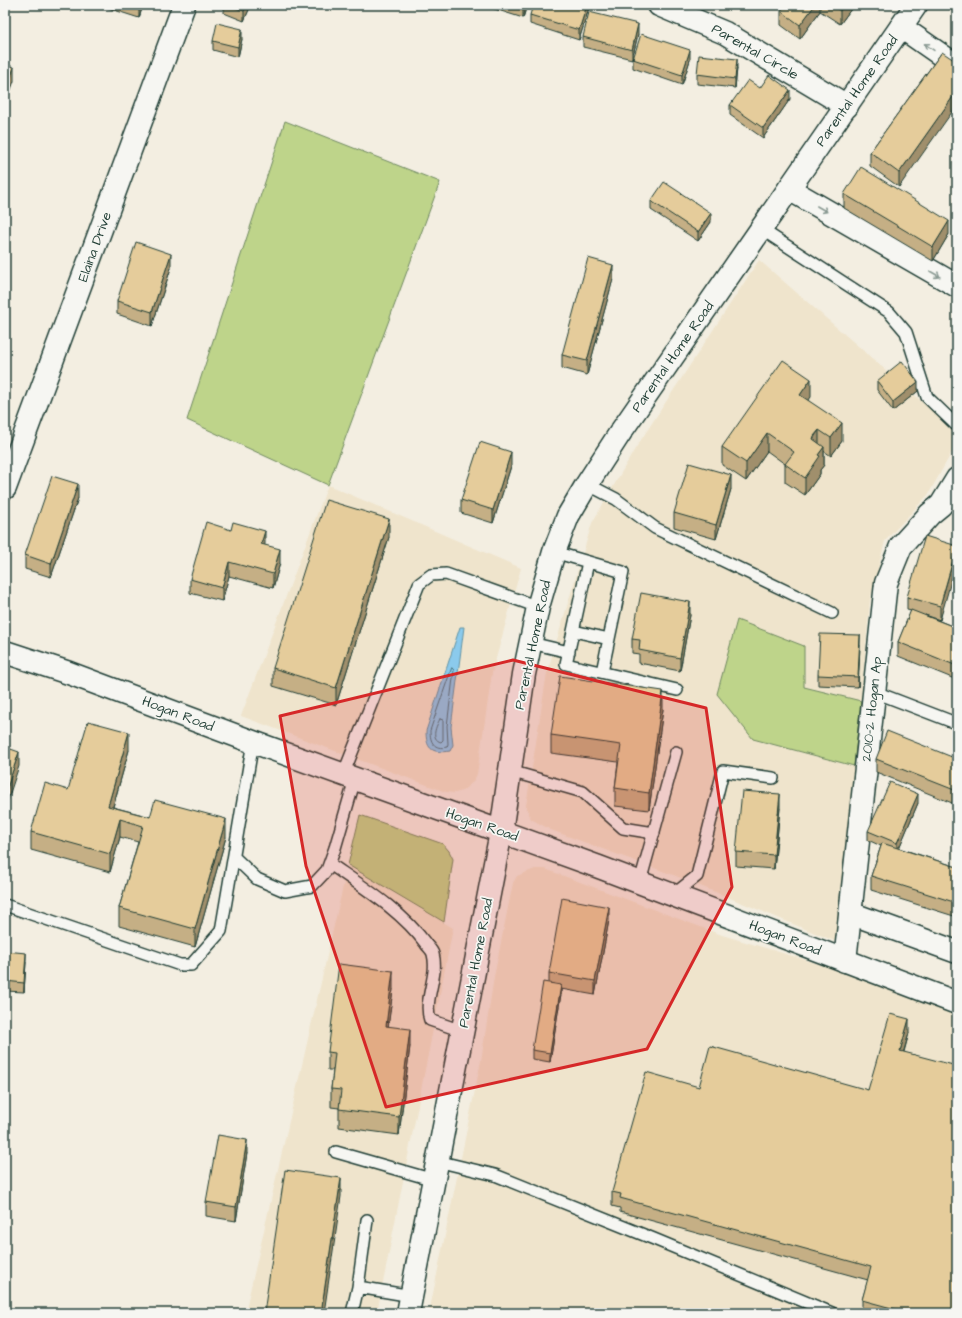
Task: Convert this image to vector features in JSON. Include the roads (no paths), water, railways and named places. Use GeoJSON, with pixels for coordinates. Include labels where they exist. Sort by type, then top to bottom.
{"type":"FeatureCollection","features":[{"type":"Feature","properties":{"kind":"street","name":"Elaina Drive"},"geometry":{"type":"LineString","coordinates":[[5,488],[184,5]]}},
{"type":"Feature","properties":{"kind":"street","name":"Parental Circle"},"geometry":{"type":"LineString","coordinates":[[659,5],[725,33],[846,106]]}},
{"type":"Feature","properties":{"kind":"street","name":"Parental Home Road"},"geometry":{"type":"LineString","coordinates":[[410,1304],[501,832],[524,674],[538,607],[554,552],[568,516],[586,484],[622,430],[916,5]]}},
{"type":"Feature","properties":{"kind":"street"},"geometry":{"type":"LineString","coordinates":[[901,27],[957,66]]}},
{"type":"Feature","properties":{"kind":"street"},"geometry":{"type":"LineString","coordinates":[[789,189],[957,286]]}},
{"type":"Feature","properties":{"kind":"street","name":"2010-2 Hogan Ap"},"geometry":{"type":"LineString","coordinates":[[845,961],[886,583],[901,546],[930,514],[949,508],[957,479]]}},
{"type":"Feature","properties":{"kind":"street","name":"Hogan Road"},"geometry":{"type":"LineString","coordinates":[[5,652],[69,673],[253,742],[640,882],[957,1003]]}},
{"type":"Feature","properties":{"kind":"street"},"geometry":{"type":"LineString","coordinates":[[850,913],[957,952]]}},
{"type":"Feature","properties":{"kind":"lane"},"geometry":{"type":"LineString","coordinates":[[762,229],[889,312],[906,332],[927,397],[956,425]]}},
{"type":"Feature","properties":{"kind":"lane"},"geometry":{"type":"LineString","coordinates":[[586,484],[616,499],[655,528],[832,613]]}},
{"type":"Feature","properties":{"kind":"lane"},"geometry":{"type":"LineString","coordinates":[[554,552],[624,572],[602,672]]}},
{"type":"Feature","properties":{"kind":"lane"},"geometry":{"type":"LineString","coordinates":[[588,562],[566,664],[677,690]]}},
{"type":"Feature","properties":{"kind":"lane"},"geometry":{"type":"LineString","coordinates":[[234,857],[257,879],[285,891],[312,886],[327,870],[330,864],[349,777],[419,584],[430,575],[446,574],[538,607]]}},
{"type":"Feature","properties":{"kind":"lane"},"geometry":{"type":"LineString","coordinates":[[574,631],[609,639]]}},
{"type":"Feature","properties":{"kind":"lane"},"geometry":{"type":"LineString","coordinates":[[531,643],[569,652]]}},
{"type":"Feature","properties":{"kind":"lane"},"geometry":{"type":"LineString","coordinates":[[875,692],[953,722]]}},
{"type":"Feature","properties":{"kind":"lane"},"geometry":{"type":"LineString","coordinates":[[5,905],[180,965],[191,965],[222,931],[253,742]]}},
{"type":"Feature","properties":{"kind":"lane"},"geometry":{"type":"LineString","coordinates":[[640,882],[676,752]]}},
{"type":"Feature","properties":{"kind":"lane"},"geometry":{"type":"LineString","coordinates":[[510,771],[582,792],[623,828],[654,833]]}},
{"type":"Feature","properties":{"kind":"lane"},"geometry":{"type":"LineString","coordinates":[[673,895],[697,876],[724,771],[773,778]]}},
{"type":"Feature","properties":{"kind":"lane"},"geometry":{"type":"LineString","coordinates":[[330,864],[379,898],[418,933],[433,953],[434,970],[427,1012],[430,1020],[462,1031]]}},
{"type":"Feature","properties":{"kind":"lane"},"geometry":{"type":"LineString","coordinates":[[336,1152],[436,1171],[495,1175],[832,1313]]}},
{"type":"Feature","properties":{"kind":"lane"},"geometry":{"type":"LineString","coordinates":[[352,1313],[358,1287],[367,1220]]}},
{"type":"Feature","properties":{"kind":"lane"},"geometry":{"type":"LineString","coordinates":[[358,1287],[410,1304]]}},
{"type":"Feature","properties":{"kind":"water"},"geometry":{"type":"Polygon","coordinates":[[[460,627],[464,627],[451,727],[453,745],[450,751],[438,752],[429,746],[426,731],[460,627]]]}}]}
